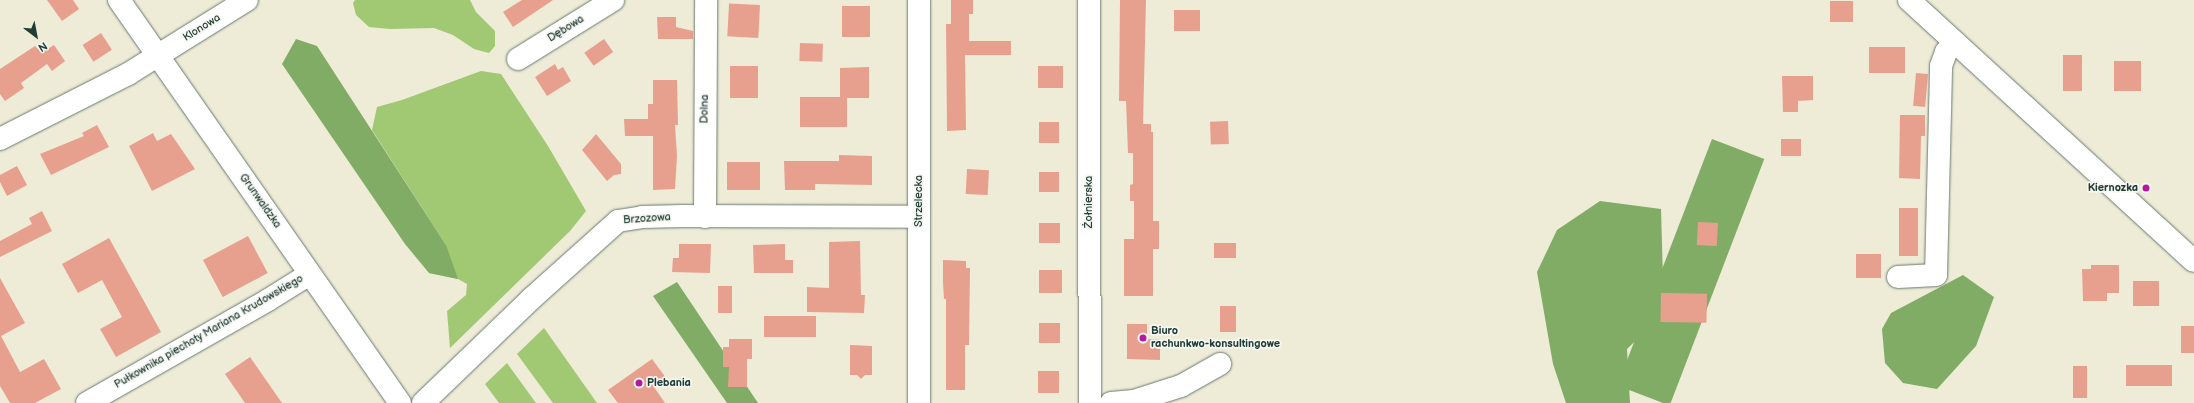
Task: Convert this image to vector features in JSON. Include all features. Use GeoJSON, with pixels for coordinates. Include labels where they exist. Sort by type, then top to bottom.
{"type":"FeatureCollection","features":[{"type":"Feature","properties":{"kind":"street","name":"Grunwaldzka"},"geometry":{"type":"LineString","coordinates":[[119,0],[400,403]]}},
{"type":"Feature","properties":{"kind":"street","name":"Klonowa"},"geometry":{"type":"LineString","coordinates":[[0,139],[128,74],[247,0]]}},
{"type":"Feature","properties":{"kind":"street","name":"Dębowa"},"geometry":{"type":"LineString","coordinates":[[518,58],[613,0]]}},
{"type":"Feature","properties":{"kind":"street","name":"Dolna"},"geometry":{"type":"LineString","coordinates":[[705,217],[706,0]]}},
{"type":"Feature","properties":{"kind":"street","name":"Strzelecka"},"geometry":{"type":"LineString","coordinates":[[919,0],[919,403]]}},
{"type":"Feature","properties":{"kind":"street","name":"Żołnierska"},"geometry":{"type":"LineString","coordinates":[[1089,0],[1090,403]]}},
{"type":"Feature","properties":{"kind":"street"},"geometry":{"type":"LineString","coordinates":[[1909,0],[2194,261]]}},
{"type":"Feature","properties":{"kind":"street"},"geometry":{"type":"LineString","coordinates":[[1898,277],[1936,275],[1941,66],[1946,52],[1955,42]]}},
{"type":"Feature","properties":{"kind":"street","name":"Brzozowa"},"geometry":{"type":"LineString","coordinates":[[423,403],[531,299],[618,221],[642,217],[919,217]]}},
{"type":"Feature","properties":{"kind":"street","name":"Pułkownika piechoty Mariana Krudowskiego"},"geometry":{"type":"LineString","coordinates":[[87,403],[268,300],[310,274]]}},
{"type":"Feature","properties":{"kind":"street"},"geometry":{"type":"LineString","coordinates":[[1111,403],[1134,401],[1181,386],[1220,364]]}},
{"type":"Feature","properties":{"kind":"green space"},"geometry":{"type":"Polygon","coordinates":[[[355,0],[470,0],[476,12],[495,31],[495,46],[489,53],[474,49],[453,35],[434,28],[390,29],[369,27],[356,15],[353,3],[355,0]]]}},
{"type":"Feature","properties":{"kind":"green space"},"geometry":{"type":"Polygon","coordinates":[[[296,39],[317,46],[446,245],[458,279],[429,273],[405,244],[282,64],[296,39]]]}},
{"type":"Feature","properties":{"kind":"green space"},"geometry":{"type":"Polygon","coordinates":[[[481,71],[501,74],[548,146],[586,211],[570,231],[450,348],[447,311],[466,295],[467,284],[458,279],[429,273],[446,245],[372,130],[377,107],[402,100],[481,71]]]}},
{"type":"Feature","properties":{"kind":"green space"},"geometry":{"type":"Polygon","coordinates":[[[1712,139],[1764,159],[1671,403],[1663,403],[1617,385],[1712,139]]]}},
{"type":"Feature","properties":{"kind":"green space"},"geometry":{"type":"Polygon","coordinates":[[[1600,201],[1661,209],[1664,313],[1627,349],[1630,403],[1566,403],[1553,364],[1537,272],[1557,230],[1600,201]]]}},
{"type":"Feature","properties":{"kind":"green space"},"geometry":{"type":"Polygon","coordinates":[[[1963,275],[1994,297],[1976,346],[1937,389],[1903,383],[1885,363],[1882,329],[1891,313],[1963,275]]]}},
{"type":"Feature","properties":{"kind":"green space"},"geometry":{"type":"Polygon","coordinates":[[[677,282],[758,403],[727,403],[653,296],[677,282]]]}},
{"type":"Feature","properties":{"kind":"green space"},"geometry":{"type":"Polygon","coordinates":[[[544,328],[597,403],[553,403],[517,354],[544,328]]]}},
{"type":"Feature","properties":{"kind":"green space"},"geometry":{"type":"Polygon","coordinates":[[[507,363],[536,403],[499,403],[485,384],[507,363]]]}},
{"type":"Feature","properties":{"kind":"building"},"geometry":{"type":"Polygon","coordinates":[[[47,0],[73,0],[79,9],[62,21],[47,0]]]}},
{"type":"Feature","properties":{"kind":"building"},"geometry":{"type":"Polygon","coordinates":[[[522,0],[553,0],[513,27],[503,12],[522,0]]]}},
{"type":"Feature","properties":{"kind":"building"},"geometry":{"type":"Polygon","coordinates":[[[951,0],[973,0],[973,14],[969,14],[969,41],[1011,41],[1011,55],[965,55],[966,130],[947,131],[946,24],[951,24],[951,0]]]}},
{"type":"Feature","properties":{"kind":"building"},"geometry":{"type":"Polygon","coordinates":[[[1120,0],[1146,0],[1143,124],[1151,124],[1151,132],[1153,132],[1153,221],[1159,221],[1159,249],[1153,249],[1153,296],[1124,296],[1124,239],[1134,239],[1134,201],[1130,201],[1130,185],[1133,184],[1133,153],[1128,153],[1126,101],[1119,101],[1120,0]]]}},
{"type":"Feature","properties":{"kind":"building"},"geometry":{"type":"Polygon","coordinates":[[[1830,1],[1853,1],[1853,22],[1830,22],[1830,1]]]}},
{"type":"Feature","properties":{"kind":"building"},"geometry":{"type":"Polygon","coordinates":[[[729,3],[760,5],[758,38],[727,36],[729,3]]]}},
{"type":"Feature","properties":{"kind":"building"},"geometry":{"type":"Polygon","coordinates":[[[842,6],[870,6],[870,37],[842,37],[842,6]]]}},
{"type":"Feature","properties":{"kind":"building"},"geometry":{"type":"Polygon","coordinates":[[[1174,10],[1200,10],[1200,31],[1174,31],[1174,10]]]}},
{"type":"Feature","properties":{"kind":"building"},"geometry":{"type":"Polygon","coordinates":[[[657,17],[676,17],[676,27],[693,31],[693,39],[658,39],[657,17]]]}},
{"type":"Feature","properties":{"kind":"building"},"geometry":{"type":"Polygon","coordinates":[[[101,33],[112,50],[93,62],[83,45],[101,33]]]}},
{"type":"Feature","properties":{"kind":"building"},"geometry":{"type":"Polygon","coordinates":[[[604,39],[613,52],[594,66],[584,53],[604,39]]]}},
{"type":"Feature","properties":{"kind":"building"},"geometry":{"type":"Polygon","coordinates":[[[800,43],[823,44],[822,62],[799,61],[800,43]]]}},
{"type":"Feature","properties":{"kind":"building"},"geometry":{"type":"Polygon","coordinates":[[[54,45],[65,61],[52,71],[47,64],[21,83],[24,88],[5,101],[0,94],[0,69],[35,46],[38,49],[42,46],[46,50],[54,45]]]}},
{"type":"Feature","properties":{"kind":"building"},"geometry":{"type":"Polygon","coordinates":[[[1869,47],[1905,47],[1905,73],[1869,73],[1869,47]]]}},
{"type":"Feature","properties":{"kind":"building"},"geometry":{"type":"Polygon","coordinates":[[[2063,55],[2082,55],[2082,91],[2063,91],[2063,55]]]}},
{"type":"Feature","properties":{"kind":"building"},"geometry":{"type":"Polygon","coordinates":[[[2114,61],[2141,61],[2141,91],[2114,91],[2114,61]]]}},
{"type":"Feature","properties":{"kind":"building"},"geometry":{"type":"Polygon","coordinates":[[[555,64],[558,70],[563,67],[571,81],[547,96],[535,77],[555,64]]]}},
{"type":"Feature","properties":{"kind":"building"},"geometry":{"type":"Polygon","coordinates":[[[730,66],[758,66],[758,98],[730,98],[730,66]]]}},
{"type":"Feature","properties":{"kind":"building"},"geometry":{"type":"Polygon","coordinates":[[[1038,66],[1063,66],[1063,88],[1038,88],[1038,66]]]}},
{"type":"Feature","properties":{"kind":"building"},"geometry":{"type":"Polygon","coordinates":[[[869,67],[869,98],[847,98],[847,127],[800,127],[800,97],[840,97],[840,68],[869,67]]]}},
{"type":"Feature","properties":{"kind":"building"},"geometry":{"type":"Polygon","coordinates":[[[1916,73],[1928,74],[1925,107],[1913,106],[1916,73]]]}},
{"type":"Feature","properties":{"kind":"building"},"geometry":{"type":"Polygon","coordinates":[[[1782,76],[1813,76],[1813,100],[1798,101],[1798,112],[1783,112],[1782,76]]]}},
{"type":"Feature","properties":{"kind":"building"},"geometry":{"type":"Polygon","coordinates":[[[653,80],[677,80],[678,125],[675,125],[677,156],[675,189],[653,190],[653,136],[625,136],[624,119],[648,119],[648,104],[653,104],[653,80]]]}},
{"type":"Feature","properties":{"kind":"building"},"geometry":{"type":"Polygon","coordinates":[[[1900,115],[1925,115],[1925,136],[1921,136],[1920,179],[1899,178],[1900,115]]]}},
{"type":"Feature","properties":{"kind":"building"},"geometry":{"type":"Polygon","coordinates":[[[1228,121],[1229,144],[1211,145],[1210,122],[1228,121]]]}},
{"type":"Feature","properties":{"kind":"building"},"geometry":{"type":"Polygon","coordinates":[[[1039,122],[1059,122],[1059,143],[1039,143],[1039,122]]]}},
{"type":"Feature","properties":{"kind":"building"},"geometry":{"type":"Polygon","coordinates":[[[97,125],[109,147],[51,175],[40,154],[84,136],[82,133],[97,125]]]}},
{"type":"Feature","properties":{"kind":"building"},"geometry":{"type":"Polygon","coordinates":[[[153,133],[157,141],[171,134],[195,169],[152,191],[129,146],[153,133]]]}},
{"type":"Feature","properties":{"kind":"building"},"geometry":{"type":"Polygon","coordinates":[[[596,134],[621,164],[621,174],[614,175],[607,181],[582,150],[596,134]]]}},
{"type":"Feature","properties":{"kind":"building"},"geometry":{"type":"Polygon","coordinates":[[[1781,139],[1801,139],[1801,156],[1781,156],[1781,139]]]}},
{"type":"Feature","properties":{"kind":"building"},"geometry":{"type":"Polygon","coordinates":[[[839,155],[872,156],[872,185],[815,184],[815,190],[785,190],[784,161],[839,161],[839,155]]]}},
{"type":"Feature","properties":{"kind":"building"},"geometry":{"type":"Polygon","coordinates":[[[727,162],[760,162],[760,190],[727,190],[727,162]]]}},
{"type":"Feature","properties":{"kind":"building"},"geometry":{"type":"Polygon","coordinates":[[[17,166],[27,185],[7,196],[0,182],[0,175],[17,166]]]}},
{"type":"Feature","properties":{"kind":"building"},"geometry":{"type":"Polygon","coordinates":[[[967,169],[989,170],[988,195],[966,194],[967,169]]]}},
{"type":"Feature","properties":{"kind":"building"},"geometry":{"type":"Polygon","coordinates":[[[1039,172],[1059,172],[1059,192],[1039,192],[1039,172]]]}},
{"type":"Feature","properties":{"kind":"building"},"geometry":{"type":"Polygon","coordinates":[[[1899,208],[1918,208],[1918,256],[1899,256],[1899,208]]]}},
{"type":"Feature","properties":{"kind":"building"},"geometry":{"type":"Polygon","coordinates":[[[42,211],[52,231],[0,257],[0,241],[32,224],[29,218],[42,211]]]}},
{"type":"Feature","properties":{"kind":"building"},"geometry":{"type":"Polygon","coordinates":[[[1698,222],[1718,223],[1717,246],[1697,245],[1698,222]]]}},
{"type":"Feature","properties":{"kind":"building"},"geometry":{"type":"Polygon","coordinates":[[[1039,223],[1060,223],[1060,243],[1039,243],[1039,223]]]}},
{"type":"Feature","properties":{"kind":"building"},"geometry":{"type":"Polygon","coordinates":[[[248,236],[268,273],[223,297],[203,260],[248,236]]]}},
{"type":"Feature","properties":{"kind":"building"},"geometry":{"type":"Polygon","coordinates":[[[109,238],[161,332],[116,357],[100,329],[122,317],[102,280],[78,293],[62,264],[109,238]]]}},
{"type":"Feature","properties":{"kind":"building"},"geometry":{"type":"Polygon","coordinates":[[[860,241],[861,295],[865,295],[864,313],[807,312],[807,287],[829,288],[829,242],[860,241]]]}},
{"type":"Feature","properties":{"kind":"building"},"geometry":{"type":"Polygon","coordinates":[[[1214,243],[1236,243],[1236,258],[1214,258],[1214,243]]]}},
{"type":"Feature","properties":{"kind":"building"},"geometry":{"type":"Polygon","coordinates":[[[679,244],[711,244],[710,273],[672,272],[673,258],[679,258],[679,244]]]}},
{"type":"Feature","properties":{"kind":"building"},"geometry":{"type":"Polygon","coordinates":[[[785,244],[785,260],[793,260],[793,273],[754,273],[753,245],[785,244]]]}},
{"type":"Feature","properties":{"kind":"building"},"geometry":{"type":"Polygon","coordinates":[[[1856,254],[1881,254],[1881,278],[1856,278],[1856,254]]]}},
{"type":"Feature","properties":{"kind":"building"},"geometry":{"type":"Polygon","coordinates":[[[943,260],[966,261],[966,268],[970,268],[969,345],[965,345],[965,390],[946,390],[946,299],[944,299],[943,260]]]}},
{"type":"Feature","properties":{"kind":"building"},"geometry":{"type":"Polygon","coordinates":[[[2091,265],[2119,265],[2119,293],[2107,293],[2107,301],[2083,301],[2082,269],[2091,269],[2091,265]]]}},
{"type":"Feature","properties":{"kind":"building"},"geometry":{"type":"Polygon","coordinates":[[[1039,270],[1062,270],[1062,293],[1039,293],[1039,270]]]}},
{"type":"Feature","properties":{"kind":"building"},"geometry":{"type":"Polygon","coordinates":[[[0,278],[25,323],[1,336],[20,372],[44,359],[61,389],[35,403],[10,403],[0,386],[0,278]]]}},
{"type":"Feature","properties":{"kind":"building"},"geometry":{"type":"Polygon","coordinates":[[[2133,281],[2159,281],[2159,306],[2133,306],[2133,281]]]}},
{"type":"Feature","properties":{"kind":"building"},"geometry":{"type":"Polygon","coordinates":[[[718,286],[732,286],[732,313],[718,313],[718,286]]]}},
{"type":"Feature","properties":{"kind":"building"},"geometry":{"type":"Polygon","coordinates":[[[1661,293],[1707,294],[1706,323],[1660,322],[1661,293]]]}},
{"type":"Feature","properties":{"kind":"building"},"geometry":{"type":"Polygon","coordinates":[[[1220,306],[1236,306],[1236,332],[1220,332],[1220,306]]]}},
{"type":"Feature","properties":{"kind":"building"},"geometry":{"type":"Polygon","coordinates":[[[764,316],[816,316],[816,337],[764,337],[764,316]]]}},
{"type":"Feature","properties":{"kind":"building"},"geometry":{"type":"Polygon","coordinates":[[[1039,323],[1060,323],[1060,343],[1039,343],[1039,323]]]}},
{"type":"Feature","properties":{"kind":"building"},"geometry":{"type":"Polygon","coordinates":[[[1127,324],[1147,324],[1147,339],[1160,339],[1160,360],[1127,359],[1127,324]]]}},
{"type":"Feature","properties":{"kind":"building"},"geometry":{"type":"Polygon","coordinates":[[[2181,326],[2194,326],[2194,353],[2181,353],[2181,326]]]}},
{"type":"Feature","properties":{"kind":"building"},"geometry":{"type":"Polygon","coordinates":[[[729,339],[752,339],[752,359],[747,359],[747,387],[728,387],[729,367],[723,367],[723,347],[729,347],[729,339]]]}},
{"type":"Feature","properties":{"kind":"building"},"geometry":{"type":"Polygon","coordinates":[[[850,345],[872,346],[872,375],[865,375],[861,379],[857,375],[850,375],[850,345]]]}},
{"type":"Feature","properties":{"kind":"building"},"geometry":{"type":"Polygon","coordinates":[[[250,357],[282,403],[245,403],[225,374],[250,357]]]}},
{"type":"Feature","properties":{"kind":"building","name":"Plebania"},"geometry":{"type":"Polygon","coordinates":[[[652,359],[666,378],[654,387],[665,403],[618,403],[608,390],[652,359]]]}},
{"type":"Feature","properties":{"kind":"building"},"geometry":{"type":"Polygon","coordinates":[[[2126,365],[2172,365],[2172,386],[2126,386],[2126,365]]]}},
{"type":"Feature","properties":{"kind":"building"},"geometry":{"type":"Polygon","coordinates":[[[2073,366],[2087,366],[2087,398],[2073,398],[2073,366]]]}},
{"type":"Feature","properties":{"kind":"building"},"geometry":{"type":"Polygon","coordinates":[[[1038,371],[1059,371],[1059,393],[1038,393],[1038,371]]]}},
{"type":"Feature","properties":{"kind":"place","name":"Kiernozka"},"geometry":{"type":"Point","coordinates":[2146,188]}},
{"type":"Feature","properties":{"kind":"place","name":"Biuro rachunkwo-konsultingowe"},"geometry":{"type":"Point","coordinates":[1143,338]}},
{"type":"Feature","properties":{"kind":"place","name":"Plebania"},"geometry":{"type":"Point","coordinates":[639,383]}}]}
